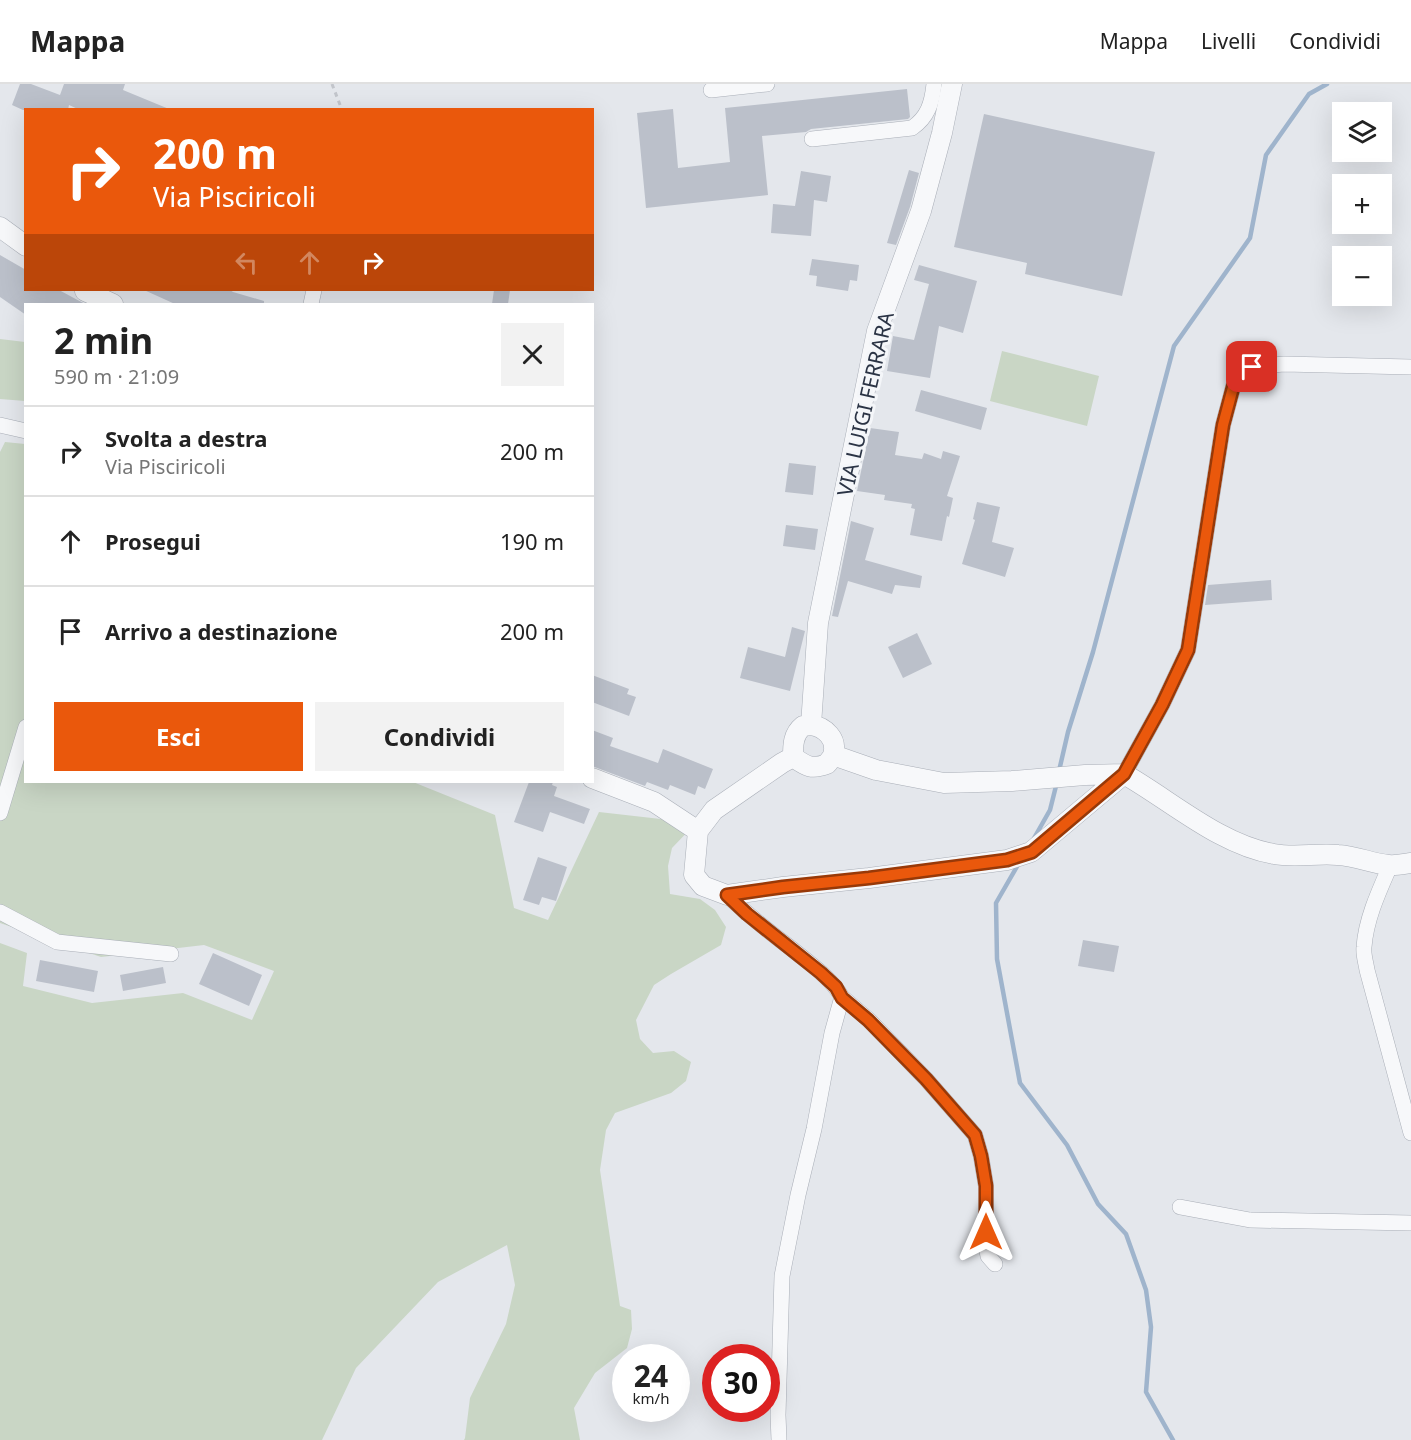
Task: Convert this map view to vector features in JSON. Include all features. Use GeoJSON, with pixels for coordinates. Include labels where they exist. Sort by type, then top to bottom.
{"type":"FeatureCollection","features":[{"type":"Feature","properties":{"kind":"street"},"geometry":{"type":"LineString","coordinates":[[711,90],[767,84]]}},
{"type":"Feature","properties":{"kind":"street"},"geometry":{"type":"LineString","coordinates":[[812,139],[912,128],[921,121],[933,96],[946,85]]}},
{"type":"Feature","properties":{"kind":"street","name":"VIA LUIGI FERRARA"},"geometry":{"type":"LineString","coordinates":[[811,725],[818,623],[877,331],[921,211],[942,133],[946,85]]}},
{"type":"Feature","properties":{"kind":"street"},"geometry":{"type":"LineString","coordinates":[[0,227],[24,245]]}},
{"type":"Feature","properties":{"kind":"street"},"geometry":{"type":"LineString","coordinates":[[85,291],[101,303]]}},
{"type":"Feature","properties":{"kind":"street"},"geometry":{"type":"LineString","coordinates":[[86,291],[111,303]]}},
{"type":"Feature","properties":{"kind":"street"},"geometry":{"type":"LineString","coordinates":[[727,895],[1007,860],[1032,852],[1117,779],[1162,705],[1188,650],[1223,425],[1235,380],[1252,367],[1284,364],[1411,367]]}},
{"type":"Feature","properties":{"kind":"street"},"geometry":{"type":"LineString","coordinates":[[0,424],[24,430]]}},
{"type":"Feature","properties":{"kind":"street"},"geometry":{"type":"LineString","coordinates":[[803,726],[820,727],[828,732],[834,743],[833,755],[827,764],[819,767],[805,766],[793,757],[794,739],[803,726]]}},
{"type":"Feature","properties":{"kind":"street"},"geometry":{"type":"LineString","coordinates":[[0,813],[24,735]]}},
{"type":"Feature","properties":{"kind":"street"},"geometry":{"type":"LineString","coordinates":[[833,755],[876,770],[944,783],[1012,781],[1085,775],[1117,779],[1149,788],[1177,808],[1249,848],[1292,856],[1339,855],[1390,866],[1411,863]]}},
{"type":"Feature","properties":{"kind":"street"},"geometry":{"type":"LineString","coordinates":[[793,757],[714,810],[698,831],[694,875],[703,886],[727,895],[747,914],[821,973],[836,987],[842,998],[868,1020],[926,1079],[975,1135],[986,1186],[986,1246],[988,1256],[995,1264]]}},
{"type":"Feature","properties":{"kind":"street"},"geometry":{"type":"LineString","coordinates":[[594,779],[654,802],[698,831]]}},
{"type":"Feature","properties":{"kind":"street"},"geometry":{"type":"LineString","coordinates":[[1390,866],[1375,903],[1363,949],[1411,1133]]}},
{"type":"Feature","properties":{"kind":"street"},"geometry":{"type":"LineString","coordinates":[[0,912],[57,942],[171,954]]}},
{"type":"Feature","properties":{"kind":"street"},"geometry":{"type":"LineString","coordinates":[[779,1440],[782,1276],[832,1033],[842,998]]}},
{"type":"Feature","properties":{"kind":"street"},"geometry":{"type":"LineString","coordinates":[[1180,1207],[1250,1220],[1411,1223]]}},
{"type":"Feature","properties":{"kind":"path"},"geometry":{"type":"LineString","coordinates":[[332,84],[341,108]]}},
{"type":"Feature","properties":{"kind":"green space"},"geometry":{"type":"Polygon","coordinates":[[[0,339],[24,342],[24,401],[0,399],[0,339]]]}},
{"type":"Feature","properties":{"kind":"green space"},"geometry":{"type":"Polygon","coordinates":[[[1002,351],[1099,376],[1087,426],[990,401],[1002,351]]]}},
{"type":"Feature","properties":{"kind":"green space"},"geometry":{"type":"Polygon","coordinates":[[[5,442],[24,444],[24,783],[415,783],[495,815],[514,908],[548,920],[599,812],[696,823],[672,848],[668,866],[670,894],[700,899],[715,910],[726,927],[721,945],[654,985],[636,1020],[640,1039],[653,1053],[674,1051],[691,1062],[686,1081],[671,1093],[615,1113],[606,1130],[600,1170],[620,1306],[631,1310],[632,1329],[628,1344],[612,1344],[612,1360],[595,1373],[574,1408],[580,1440],[464,1440],[470,1398],[506,1324],[515,1285],[507,1245],[438,1282],[356,1368],[322,1440],[0,1440],[0,943],[27,953],[23,986],[92,1003],[183,993],[252,1020],[274,971],[204,945],[101,957],[0,923],[0,452],[5,442]]]}},
{"type":"Feature","properties":{"kind":"building"},"geometry":{"type":"Polygon","coordinates":[[[20,84],[31,84],[60,95],[64,84],[125,84],[123,90],[167,108],[76,108],[69,105],[68,108],[24,108],[23,110],[12,105],[20,84]]]}},
{"type":"Feature","properties":{"kind":"building"},"geometry":{"type":"Polygon","coordinates":[[[907,89],[910,117],[908,119],[762,136],[768,195],[646,208],[637,113],[673,109],[678,168],[730,162],[725,108],[907,89]]]}},
{"type":"Feature","properties":{"kind":"building"},"geometry":{"type":"Polygon","coordinates":[[[984,114],[1155,152],[1122,296],[1025,274],[1027,263],[954,247],[984,114]]]}},
{"type":"Feature","properties":{"kind":"building"},"geometry":{"type":"Polygon","coordinates":[[[909,170],[919,173],[910,207],[896,245],[887,243],[909,170]]]}},
{"type":"Feature","properties":{"kind":"building"},"geometry":{"type":"Polygon","coordinates":[[[801,171],[831,176],[827,202],[814,200],[811,236],[771,233],[773,204],[795,206],[801,171]]]}},
{"type":"Feature","properties":{"kind":"building"},"geometry":{"type":"Polygon","coordinates":[[[0,255],[24,269],[24,291],[61,291],[83,303],[24,303],[24,314],[0,297],[0,255]]]}},
{"type":"Feature","properties":{"kind":"building"},"geometry":{"type":"Polygon","coordinates":[[[812,259],[859,265],[857,281],[850,280],[848,291],[816,286],[817,276],[809,275],[812,259]]]}},
{"type":"Feature","properties":{"kind":"building"},"geometry":{"type":"Polygon","coordinates":[[[919,265],[977,281],[963,333],[939,326],[930,378],[887,371],[893,336],[914,340],[929,284],[914,280],[919,265]]]}},
{"type":"Feature","properties":{"kind":"building"},"geometry":{"type":"Polygon","coordinates":[[[146,291],[232,291],[264,301],[264,303],[173,303],[146,291]]]}},
{"type":"Feature","properties":{"kind":"building"},"geometry":{"type":"Polygon","coordinates":[[[494,291],[510,291],[508,303],[492,303],[494,291]]]}},
{"type":"Feature","properties":{"kind":"building"},"geometry":{"type":"Polygon","coordinates":[[[921,390],[987,408],[981,430],[915,411],[921,390]]]}},
{"type":"Feature","properties":{"kind":"building"},"geometry":{"type":"Polygon","coordinates":[[[870,428],[899,432],[895,455],[922,459],[924,453],[941,459],[943,451],[960,456],[947,496],[953,498],[942,541],[910,535],[915,509],[911,508],[912,504],[884,500],[885,495],[857,491],[870,428]]]}},
{"type":"Feature","properties":{"kind":"building"},"geometry":{"type":"Polygon","coordinates":[[[789,463],[816,466],[813,495],[785,492],[789,463]]]}},
{"type":"Feature","properties":{"kind":"building"},"geometry":{"type":"Polygon","coordinates":[[[977,502],[1000,507],[992,542],[1014,548],[1005,577],[962,564],[975,520],[973,519],[977,502]]]}},
{"type":"Feature","properties":{"kind":"building"},"geometry":{"type":"Polygon","coordinates":[[[851,521],[874,528],[865,560],[922,576],[920,588],[895,585],[892,594],[848,581],[838,617],[832,616],[851,521]]]}},
{"type":"Feature","properties":{"kind":"building"},"geometry":{"type":"Polygon","coordinates":[[[786,525],[818,529],[815,550],[783,546],[786,525]]]}},
{"type":"Feature","properties":{"kind":"building"},"geometry":{"type":"Polygon","coordinates":[[[1271,580],[1272,600],[1205,605],[1208,585],[1271,580]]]}},
{"type":"Feature","properties":{"kind":"building"},"geometry":{"type":"Polygon","coordinates":[[[792,627],[805,631],[790,691],[740,678],[748,647],[785,657],[792,627]]]}},
{"type":"Feature","properties":{"kind":"building"},"geometry":{"type":"Polygon","coordinates":[[[917,633],[932,664],[903,678],[888,647],[917,633]]]}},
{"type":"Feature","properties":{"kind":"building"},"geometry":{"type":"Polygon","coordinates":[[[594,676],[629,689],[627,694],[636,697],[629,716],[594,703],[594,676]]]}},
{"type":"Feature","properties":{"kind":"building"},"geometry":{"type":"Polygon","coordinates":[[[594,731],[613,738],[610,746],[658,763],[663,749],[713,769],[705,789],[698,786],[695,795],[670,785],[668,790],[647,782],[645,786],[594,767],[594,731]]]}},
{"type":"Feature","properties":{"kind":"building"},"geometry":{"type":"Polygon","coordinates":[[[529,783],[553,783],[552,785],[557,787],[554,796],[590,809],[584,824],[550,812],[543,832],[514,822],[529,783]]]}},
{"type":"Feature","properties":{"kind":"building"},"geometry":{"type":"Polygon","coordinates":[[[538,857],[567,867],[556,901],[542,897],[539,905],[523,900],[538,857]]]}},
{"type":"Feature","properties":{"kind":"building"},"geometry":{"type":"Polygon","coordinates":[[[1083,940],[1119,946],[1114,972],[1078,966],[1083,940]]]}},
{"type":"Feature","properties":{"kind":"building"},"geometry":{"type":"Polygon","coordinates":[[[213,953],[262,975],[249,1006],[199,984],[213,953]]]}},
{"type":"Feature","properties":{"kind":"building"},"geometry":{"type":"Polygon","coordinates":[[[40,960],[98,971],[94,992],[36,981],[40,960]]]}},
{"type":"Feature","properties":{"kind":"building"},"geometry":{"type":"Polygon","coordinates":[[[163,967],[166,983],[123,991],[120,975],[163,967]]]}},
{"type":"Feature","properties":{"kind":"waterway"},"geometry":{"type":"LineString","coordinates":[[1059,771],[1174,346],[1250,238],[1266,155],[1309,94],[1327,84]]}},
{"type":"Feature","properties":{"kind":"waterway"},"geometry":{"type":"LineString","coordinates":[[1033,840],[1050,810],[1057,782]]}},
{"type":"Feature","properties":{"kind":"waterway"},"geometry":{"type":"LineString","coordinates":[[1019,863],[996,903],[997,959],[1020,1083],[1067,1145],[1098,1204],[1126,1234],[1146,1290],[1151,1327],[1146,1392],[1173,1440]]}},
{"type":"Feature","properties":{"kind":"route"},"geometry":{"type":"LineString","coordinates":[[986,1232],[986,1186],[975,1135],[926,1079],[868,1020],[842,998],[836,987],[727,895],[1007,860],[1032,852],[1124,774],[1162,705],[1188,650],[1223,425],[1235,380],[1252,367]]}}]}
